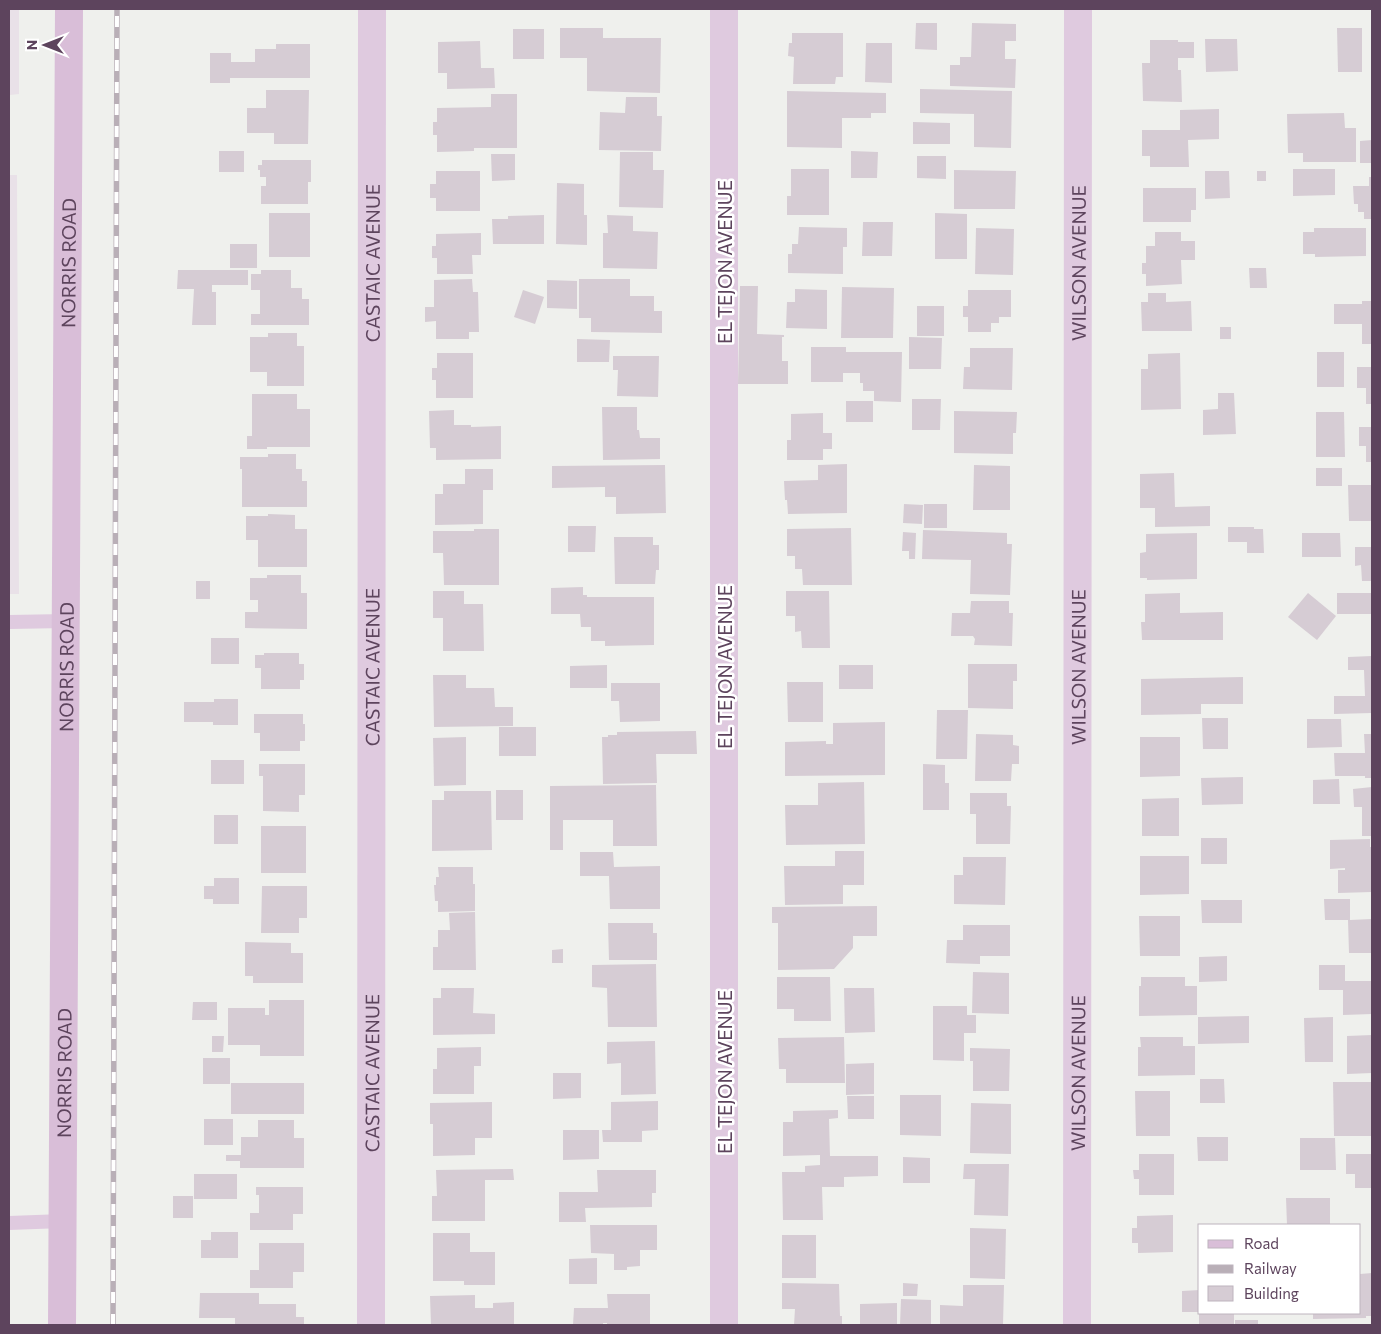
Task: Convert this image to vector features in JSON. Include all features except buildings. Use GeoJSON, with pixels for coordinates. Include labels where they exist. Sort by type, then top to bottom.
{"type":"FeatureCollection","features":[{"type":"Feature","properties":{"kind":"street","name":"NORRIS ROAD"},"geometry":{"type":"LineString","coordinates":[[62,1325],[69,9]]}},
{"type":"Feature","properties":{"kind":"street","name":"CASTAIC AVENUE"},"geometry":{"type":"LineString","coordinates":[[371,1325],[372,9]]}},
{"type":"Feature","properties":{"kind":"street","name":"EL TEJON AVENUE"},"geometry":{"type":"LineString","coordinates":[[724,9],[724,1325]]}},
{"type":"Feature","properties":{"kind":"street","name":"WILSON AVENUE"},"geometry":{"type":"LineString","coordinates":[[1077,1325],[1078,9]]}},
{"type":"Feature","properties":{"kind":"lane"},"geometry":{"type":"LineString","coordinates":[[9,622],[66,621]]}},
{"type":"Feature","properties":{"kind":"lane"},"geometry":{"type":"LineString","coordinates":[[9,1223],[63,1221]]}},
{"type":"Feature","properties":{"kind":"shaded area"},"geometry":{"type":"Polygon","coordinates":[[[9,9],[19,9],[19,94],[10,95],[9,174],[9,9]]]}},
{"type":"Feature","properties":{"kind":"shaded area"},"geometry":{"type":"Polygon","coordinates":[[[9,175],[17,175],[19,594],[9,594],[9,175]]]}},
{"type":"Feature","properties":{"kind":"railway"},"geometry":{"type":"LineString","coordinates":[[113,1325],[117,9]]}}]}
